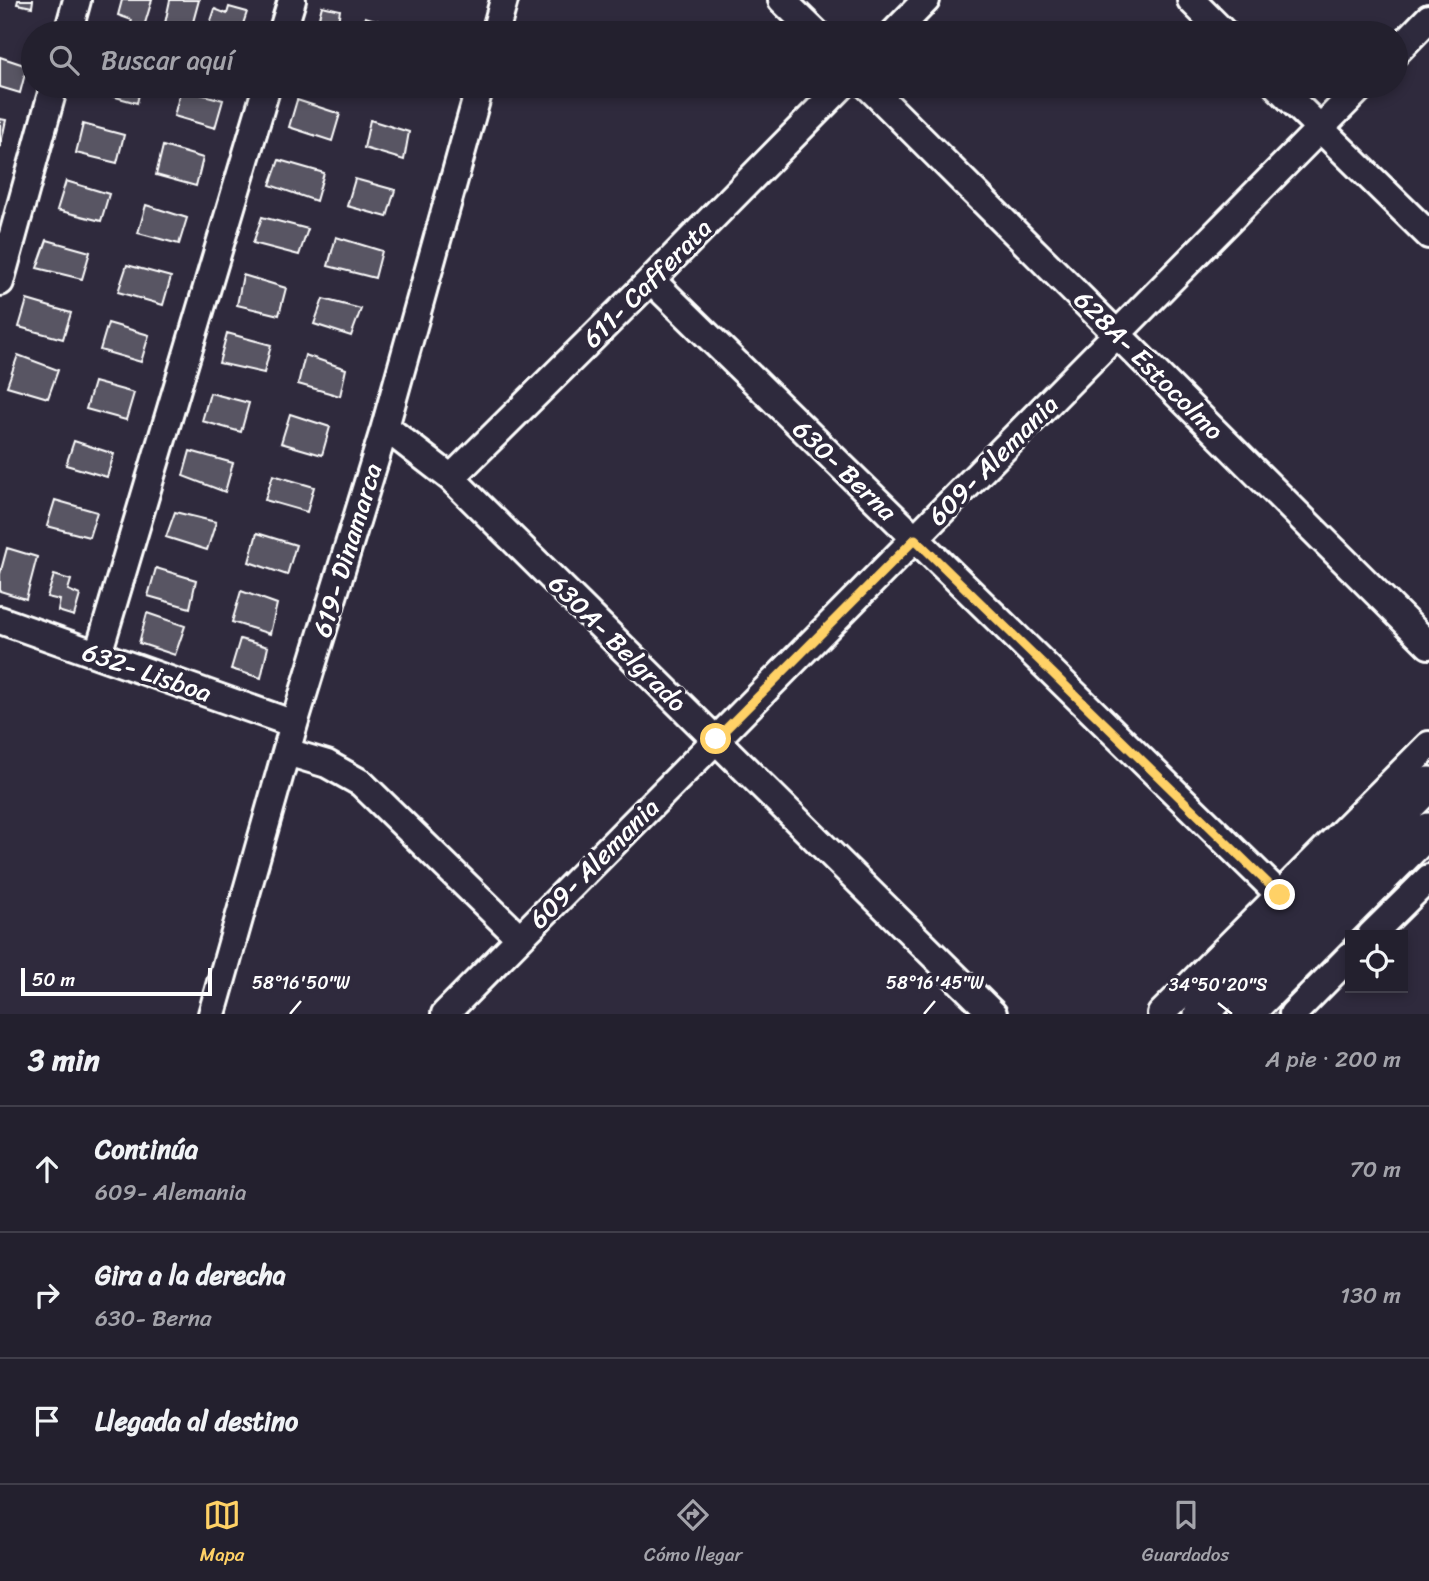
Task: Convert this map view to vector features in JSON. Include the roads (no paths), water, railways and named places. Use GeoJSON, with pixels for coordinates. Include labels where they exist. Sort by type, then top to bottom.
{"type":"FeatureCollection","features":[{"type":"Feature","properties":{"kind":"main road"},"geometry":{"type":"LineString","coordinates":[[1201,1014],[1429,784]]}},
{"type":"Feature","properties":{"kind":"main road"},"geometry":{"type":"LineString","coordinates":[[1246,1014],[1429,830]]}},
{"type":"Feature","properties":{"kind":"street"},"geometry":{"type":"LineString","coordinates":[[71,21],[77,0]]}},
{"type":"Feature","properties":{"kind":"street"},"geometry":{"type":"LineString","coordinates":[[286,21],[292,0]]}},
{"type":"Feature","properties":{"kind":"street"},"geometry":{"type":"LineString","coordinates":[[498,21],[504,0]]}},
{"type":"Feature","properties":{"kind":"street"},"geometry":{"type":"LineString","coordinates":[[782,0],[804,21]]}},
{"type":"Feature","properties":{"kind":"street"},"geometry":{"type":"LineString","coordinates":[[906,21],[926,0]]}},
{"type":"Feature","properties":{"kind":"street"},"geometry":{"type":"LineString","coordinates":[[1191,0],[1212,21]]}},
{"type":"Feature","properties":{"kind":"street"},"geometry":{"type":"LineString","coordinates":[[1408,40],[1429,18]]}},
{"type":"Feature","properties":{"kind":"street"},"geometry":{"type":"LineString","coordinates":[[0,282],[51,98]]}},
{"type":"Feature","properties":{"kind":"street"},"geometry":{"type":"LineString","coordinates":[[98,654],[263,98]]}},
{"type":"Feature","properties":{"kind":"street","name":"619- Dinamarca"},"geometry":{"type":"LineString","coordinates":[[212,1014],[294,724],[385,428],[477,98]]}},
{"type":"Feature","properties":{"kind":"street","name":"611- Cafferata"},"geometry":{"type":"LineString","coordinates":[[451,478],[830,98]]}},
{"type":"Feature","properties":{"kind":"street","name":"628A- Estocolmo"},"geometry":{"type":"LineString","coordinates":[[880,98],[1429,645]]}},
{"type":"Feature","properties":{"kind":"street"},"geometry":{"type":"LineString","coordinates":[[1289,98],[1429,235]]}},
{"type":"Feature","properties":{"kind":"street","name":"609- Alemania"},"geometry":{"type":"LineString","coordinates":[[445,1014],[1351,98]]}},
{"type":"Feature","properties":{"kind":"street","name":"630- Berna"},"geometry":{"type":"LineString","coordinates":[[650,280],[1280,895]]}},
{"type":"Feature","properties":{"kind":"street","name":"630A- Belgrado"},"geometry":{"type":"LineString","coordinates":[[385,428],[451,478],[993,1014]]}},
{"type":"Feature","properties":{"kind":"street","name":"632- Lisboa"},"geometry":{"type":"LineString","coordinates":[[0,621],[294,724]]}},
{"type":"Feature","properties":{"kind":"street"},"geometry":{"type":"LineString","coordinates":[[1161,1014],[1429,745]]}},
{"type":"Feature","properties":{"kind":"street"},"geometry":{"type":"LineString","coordinates":[[287,751],[327,764],[361,783],[520,938]]}},
{"type":"Feature","properties":{"kind":"street"},"geometry":{"type":"LineString","coordinates":[[1376,930],[1428,879]]}},
{"type":"Feature","properties":{"kind":"street"},"geometry":{"type":"LineString","coordinates":[[1293,1014],[1345,961]]}}]}
